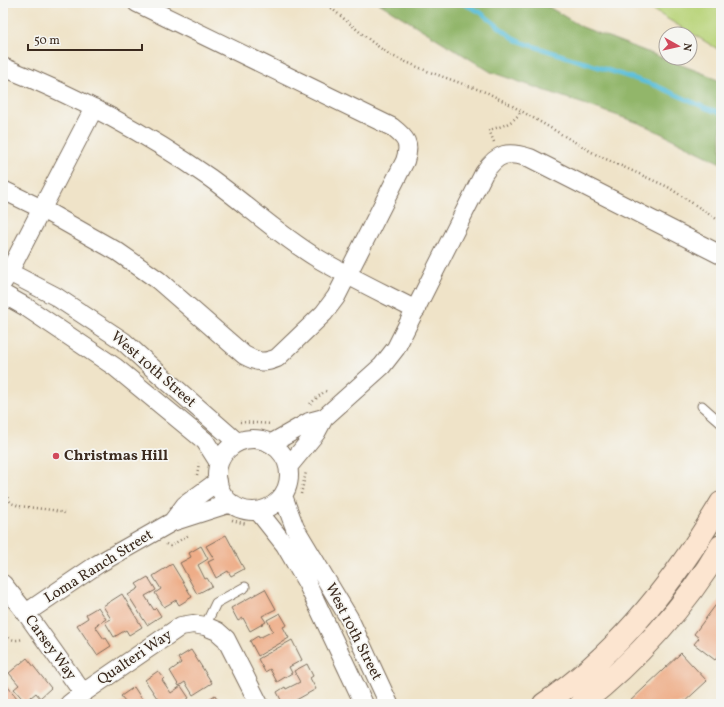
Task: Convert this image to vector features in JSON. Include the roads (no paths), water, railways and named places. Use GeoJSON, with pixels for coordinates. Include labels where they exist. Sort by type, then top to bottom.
{"type":"FeatureCollection","features":[{"type":"Feature","properties":{"kind":"street"},"geometry":{"type":"LineString","coordinates":[[3,190],[42,209],[124,256],[158,280],[244,355],[252,360],[268,362],[277,358],[324,313],[336,297],[405,161],[409,150],[407,142],[402,135],[392,127],[137,3]]}},
{"type":"Feature","properties":{"kind":"street"},"geometry":{"type":"LineString","coordinates":[[3,67],[47,84],[136,130],[169,150],[211,179],[295,243],[348,275],[416,310]]}},
{"type":"Feature","properties":{"kind":"street"},"geometry":{"type":"LineString","coordinates":[[5,274],[42,209],[94,108]]}},
{"type":"Feature","properties":{"kind":"street"},"geometry":{"type":"LineString","coordinates":[[288,467],[316,433],[324,418],[382,366],[396,348],[484,173],[490,164],[499,156],[509,153],[530,158],[721,255]]}},
{"type":"Feature","properties":{"kind":"street","name":"West 10th Street"},"geometry":{"type":"LineString","coordinates":[[5,274],[55,296],[123,341],[237,442]]}},
{"type":"Feature","properties":{"kind":"street","name":"West 10th Street"},"geometry":{"type":"LineString","coordinates":[[3,294],[26,307],[115,367],[205,441],[219,463]]}},
{"type":"Feature","properties":{"kind":"street"},"geometry":{"type":"LineString","coordinates":[[272,444],[309,422],[324,418]]}},
{"type":"Feature","properties":{"kind":"street"},"geometry":{"type":"LineString","coordinates":[[248,439],[260,439],[272,444],[281,451],[287,461],[290,473],[288,485],[291,498],[276,503],[255,519],[246,510],[230,511],[219,487],[217,475],[219,463],[223,454],[237,442],[248,439]]}},
{"type":"Feature","properties":{"kind":"street","name":"Loma Ranch Street"},"geometry":{"type":"LineString","coordinates":[[172,522],[185,505],[218,481]]}},
{"type":"Feature","properties":{"kind":"street","name":"West 10th Street"},"geometry":{"type":"LineString","coordinates":[[291,498],[295,528],[349,618],[389,704]]}},
{"type":"Feature","properties":{"kind":"street"},"geometry":{"type":"LineString","coordinates":[[544,704],[579,677],[631,629],[672,578],[692,550],[721,503]]}},
{"type":"Feature","properties":{"kind":"street","name":"Loma Ranch Street"},"geometry":{"type":"LineString","coordinates":[[26,613],[98,564],[172,522],[230,511]]}},
{"type":"Feature","properties":{"kind":"street","name":"West 10th Street"},"geometry":{"type":"LineString","coordinates":[[255,519],[285,545],[307,583],[364,704]]}},
{"type":"Feature","properties":{"kind":"street"},"geometry":{"type":"LineString","coordinates":[[581,704],[630,662],[666,623],[696,584],[721,546]]}},
{"type":"Feature","properties":{"kind":"street","name":"Carsey Way"},"geometry":{"type":"LineString","coordinates":[[3,584],[26,613],[76,698]]}},
{"type":"Feature","properties":{"kind":"street","name":"Qualteri Way"},"geometry":{"type":"LineString","coordinates":[[76,698],[182,626],[194,624],[205,626]]}},
{"type":"Feature","properties":{"kind":"street"},"geometry":{"type":"LineString","coordinates":[[205,626],[217,631],[226,639],[259,704]]}},
{"type":"Feature","properties":{"kind":"lane"},"geometry":{"type":"LineString","coordinates":[[702,406],[721,423]]}},
{"type":"Feature","properties":{"kind":"lane"},"geometry":{"type":"LineString","coordinates":[[205,626],[216,603],[244,586]]}},
{"type":"Feature","properties":{"kind":"waterway"},"geometry":{"type":"LineString","coordinates":[[462,3],[480,12],[516,40],[657,86],[706,108],[721,113]]}},
{"type":"Feature","properties":{"kind":"place","name":"Christmas Hill"},"geometry":{"type":"Point","coordinates":[56,456]}}]}
